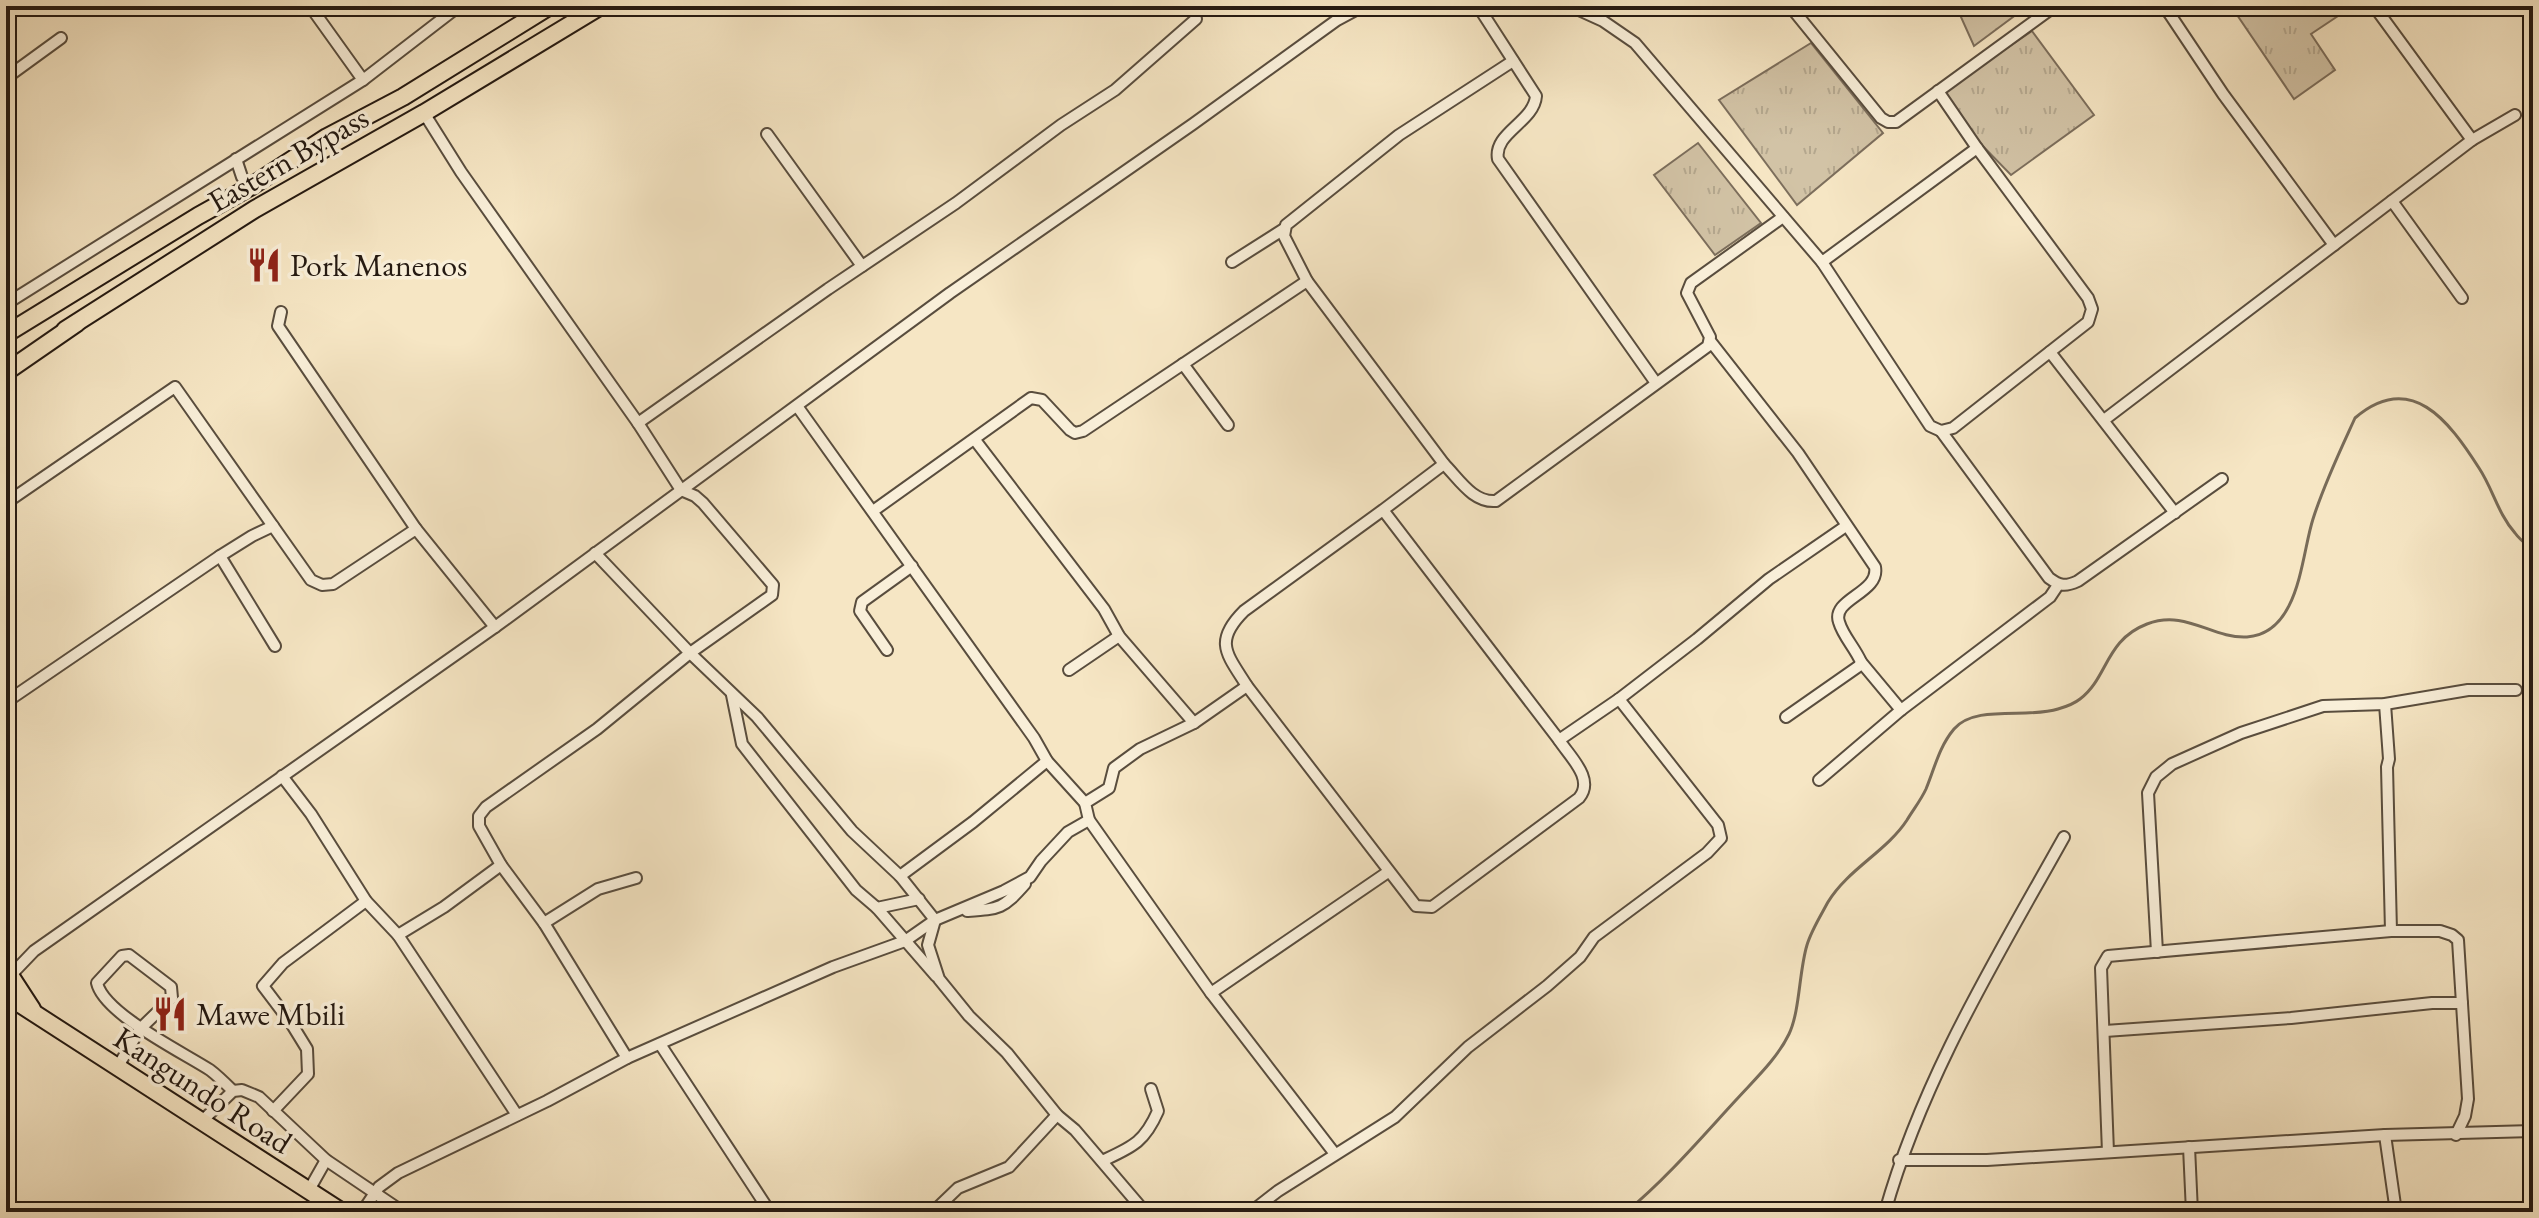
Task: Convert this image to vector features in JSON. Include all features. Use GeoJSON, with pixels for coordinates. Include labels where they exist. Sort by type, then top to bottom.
{"type":"FeatureCollection","features":[{"type":"Feature","properties":{"kind":"main road","name":"Eastern Bypass"},"geometry":{"type":"LineString","coordinates":[[6,334],[327,137],[403,97],[550,6]]}},
{"type":"Feature","properties":{"kind":"main road","name":"Eastern Bypass"},"geometry":{"type":"LineString","coordinates":[[6,364],[77,323],[255,209],[424,113],[601,6]]}},
{"type":"Feature","properties":{"kind":"main road"},"geometry":{"type":"LineString","coordinates":[[443,71],[457,92]]}},
{"type":"Feature","properties":{"kind":"main road"},"geometry":{"type":"LineString","coordinates":[[6,372],[77,323]]}},
{"type":"Feature","properties":{"kind":"main road","name":"Kangundo Road"},"geometry":{"type":"LineString","coordinates":[[8,972],[35,1014]]}},
{"type":"Feature","properties":{"kind":"main road","name":"Kangundo Road"},"geometry":{"type":"LineString","coordinates":[[6,995],[342,1212]]}},
{"type":"Feature","properties":{"kind":"street"},"geometry":{"type":"LineString","coordinates":[[310,6],[363,80]]}},
{"type":"Feature","properties":{"kind":"street"},"geometry":{"type":"LineString","coordinates":[[6,304],[363,80],[459,6]]}},
{"type":"Feature","properties":{"kind":"street"},"geometry":{"type":"LineString","coordinates":[[8,972],[495,627],[950,293],[1326,27],[1363,6]]}},
{"type":"Feature","properties":{"kind":"street"},"geometry":{"type":"LineString","coordinates":[[1478,6],[1536,96],[1536,104],[1499,145],[1498,159],[1656,383]]}},
{"type":"Feature","properties":{"kind":"street"},"geometry":{"type":"LineString","coordinates":[[1570,6],[1603,21],[1635,43],[1822,262],[1930,426],[1941,431],[2049,578],[2058,585],[2067,586],[2078,581],[2222,479]]}},
{"type":"Feature","properties":{"kind":"street"},"geometry":{"type":"LineString","coordinates":[[1790,6],[1881,118],[1888,122],[1896,122],[2055,6]]}},
{"type":"Feature","properties":{"kind":"street"},"geometry":{"type":"LineString","coordinates":[[2374,6],[2472,140]]}},
{"type":"Feature","properties":{"kind":"street"},"geometry":{"type":"LineString","coordinates":[[2170,8],[2223,94],[2334,245]]}},
{"type":"Feature","properties":{"kind":"street"},"geometry":{"type":"LineString","coordinates":[[638,423],[1115,90],[1196,19]]}},
{"type":"Feature","properties":{"kind":"street"},"geometry":{"type":"LineString","coordinates":[[6,78],[61,38]]}},
{"type":"Feature","properties":{"kind":"street"},"geometry":{"type":"LineString","coordinates":[[1232,262],[1284,229],[1399,135],[1513,61]]}},
{"type":"Feature","properties":{"kind":"street"},"geometry":{"type":"LineString","coordinates":[[1938,91],[2088,298],[2092,309],[2088,322],[1953,428],[1941,431]]}},
{"type":"Feature","properties":{"kind":"street"},"geometry":{"type":"LineString","coordinates":[[424,113],[461,172],[638,423],[681,490],[703,503],[773,585],[772,595],[690,653],[597,729],[486,807],[479,816],[479,826],[501,865],[544,923],[627,1058]]}},
{"type":"Feature","properties":{"kind":"street"},"geometry":{"type":"LineString","coordinates":[[2104,420],[2472,140],[2515,115]]}},
{"type":"Feature","properties":{"kind":"street"},"geometry":{"type":"LineString","coordinates":[[767,134],[862,266]]}},
{"type":"Feature","properties":{"kind":"street"},"geometry":{"type":"LineString","coordinates":[[1822,262],[1977,148]]}},
{"type":"Feature","properties":{"kind":"street"},"geometry":{"type":"LineString","coordinates":[[236,159],[242,177],[250,187]]}},
{"type":"Feature","properties":{"kind":"street"},"geometry":{"type":"LineString","coordinates":[[2392,201],[2462,298]]}},
{"type":"Feature","properties":{"kind":"street"},"geometry":{"type":"LineString","coordinates":[[1783,217],[1691,283],[1687,293],[1689,302],[1711,342],[1798,453],[1875,567],[1872,582],[1843,606],[1838,614],[1839,622],[1861,662],[1901,710]]}},
{"type":"Feature","properties":{"kind":"street"},"geometry":{"type":"LineString","coordinates":[[1284,229],[1284,236],[1307,281],[1444,464],[1477,498],[1485,502],[1496,501],[1711,342]]}},
{"type":"Feature","properties":{"kind":"street"},"geometry":{"type":"LineString","coordinates":[[873,511],[1031,398],[1037,397],[1070,430],[1075,433],[1083,431],[1307,281]]}},
{"type":"Feature","properties":{"kind":"street"},"geometry":{"type":"LineString","coordinates":[[281,312],[278,326],[416,529],[495,627]]}},
{"type":"Feature","properties":{"kind":"street"},"geometry":{"type":"LineString","coordinates":[[2050,352],[2175,513]]}},
{"type":"Feature","properties":{"kind":"street"},"geometry":{"type":"LineString","coordinates":[[1183,364],[1228,425]]}},
{"type":"Feature","properties":{"kind":"street"},"geometry":{"type":"LineString","coordinates":[[6,503],[175,387],[311,580],[322,585],[333,584],[416,529]]}},
{"type":"Feature","properties":{"kind":"street"},"geometry":{"type":"LineString","coordinates":[[797,406],[1034,738],[1047,761],[1085,803],[1089,820],[1211,993],[1335,1154]]}},
{"type":"Feature","properties":{"kind":"street"},"geometry":{"type":"LineString","coordinates":[[975,440],[1104,609],[1119,636],[1194,723]]}},
{"type":"Feature","properties":{"kind":"street"},"geometry":{"type":"LineString","coordinates":[[1383,510],[1559,740],[1586,780],[1585,791],[1579,798],[1432,907],[1416,906],[1388,872],[1247,686],[1227,653],[1224,640],[1232,623],[1244,611],[1444,464]]}},
{"type":"Feature","properties":{"kind":"street"},"geometry":{"type":"LineString","coordinates":[[6,702],[220,556],[273,526]]}},
{"type":"Feature","properties":{"kind":"street"},"geometry":{"type":"LineString","coordinates":[[1559,740],[1619,699],[1769,579],[1846,526]]}},
{"type":"Feature","properties":{"kind":"street"},"geometry":{"type":"LineString","coordinates":[[595,553],[690,653],[757,717],[852,831],[900,876],[935,920]]}},
{"type":"Feature","properties":{"kind":"street"},"geometry":{"type":"LineString","coordinates":[[220,556],[275,646]]}},
{"type":"Feature","properties":{"kind":"street"},"geometry":{"type":"LineString","coordinates":[[887,650],[860,611],[862,602],[912,566]]}},
{"type":"Feature","properties":{"kind":"street"},"geometry":{"type":"LineString","coordinates":[[1819,780],[1901,710],[2050,597],[2058,585]]}},
{"type":"Feature","properties":{"kind":"street"},"geometry":{"type":"LineString","coordinates":[[1069,670],[1119,636]]}},
{"type":"Feature","properties":{"kind":"street"},"geometry":{"type":"LineString","coordinates":[[1786,717],[1861,662]]}},
{"type":"Feature","properties":{"kind":"street"},"geometry":{"type":"LineString","coordinates":[[1085,803],[1109,788],[1114,768],[1140,749],[1194,723],[1247,686]]}},
{"type":"Feature","properties":{"kind":"street"},"geometry":{"type":"LineString","coordinates":[[2157,952],[2148,793],[2156,777],[2172,764],[2241,733],[2323,706],[2385,704],[2468,690],[2516,690]]}},
{"type":"Feature","properties":{"kind":"street"},"geometry":{"type":"LineString","coordinates":[[732,695],[742,744],[856,890],[877,908],[969,1016],[1007,1053],[1057,1115],[1075,1130],[1145,1212]]}},
{"type":"Feature","properties":{"kind":"street"},"geometry":{"type":"LineString","coordinates":[[1251,1212],[1395,1117],[1468,1047],[1580,957],[1594,937],[1707,853],[1721,838],[1718,825],[1619,699]]}},
{"type":"Feature","properties":{"kind":"street"},"geometry":{"type":"LineString","coordinates":[[2385,704],[2389,759],[2391,931]]}},
{"type":"Feature","properties":{"kind":"street"},"geometry":{"type":"LineString","coordinates":[[900,876],[973,822],[1047,761]]}},
{"type":"Feature","properties":{"kind":"street"},"geometry":{"type":"LineString","coordinates":[[282,776],[311,814],[366,901],[398,935],[517,1115]]}},
{"type":"Feature","properties":{"kind":"street"},"geometry":{"type":"LineString","coordinates":[[362,1212],[376,1192],[398,1173],[627,1058],[833,967],[905,941],[935,920],[1030,877],[1068,832],[1089,820]]}},
{"type":"Feature","properties":{"kind":"street"},"geometry":{"type":"LineString","coordinates":[[1885,1212],[1899,1160],[1949,1042],[2064,837]]}},
{"type":"Feature","properties":{"kind":"street"},"geometry":{"type":"LineString","coordinates":[[398,935],[444,907],[501,865]]}},
{"type":"Feature","properties":{"kind":"street"},"geometry":{"type":"LineString","coordinates":[[1211,993],[1388,872]]}},
{"type":"Feature","properties":{"kind":"street"},"geometry":{"type":"LineString","coordinates":[[544,923],[598,889],[636,878]]}},
{"type":"Feature","properties":{"kind":"street"},"geometry":{"type":"LineString","coordinates":[[877,908],[919,899]]}},
{"type":"Feature","properties":{"kind":"street"},"geometry":{"type":"LineString","coordinates":[[273,1111],[308,1074],[307,1049],[263,986],[283,963],[366,901]]}},
{"type":"Feature","properties":{"kind":"street"},"geometry":{"type":"LineString","coordinates":[[935,920],[928,945],[939,979]]}},
{"type":"Feature","properties":{"kind":"street"},"geometry":{"type":"LineString","coordinates":[[2108,1152],[2101,968],[2108,956],[2391,931],[2440,931],[2458,940],[2468,1099],[2465,1116],[2456,1135]]}},
{"type":"Feature","properties":{"kind":"street"},"geometry":{"type":"LineString","coordinates":[[117,1068],[140,1029],[172,998],[173,993],[171,987],[129,955],[125,955],[97,983],[98,988],[140,1029],[211,1071],[233,1091]]}},
{"type":"Feature","properties":{"kind":"street"},"geometry":{"type":"LineString","coordinates":[[2105,1031],[2462,1003]]}},
{"type":"Feature","properties":{"kind":"street"},"geometry":{"type":"LineString","coordinates":[[660,1044],[770,1212]]}},
{"type":"Feature","properties":{"kind":"street"},"geometry":{"type":"LineString","coordinates":[[1102,1161],[1137,1144],[1150,1131],[1158,1111],[1151,1089]]}},
{"type":"Feature","properties":{"kind":"street"},"geometry":{"type":"LineString","coordinates":[[202,1121],[233,1091],[242,1090],[259,1097],[326,1160],[403,1212]]}},
{"type":"Feature","properties":{"kind":"street"},"geometry":{"type":"LineString","coordinates":[[933,1212],[958,1188],[1009,1167],[1057,1115]]}},
{"type":"Feature","properties":{"kind":"street"},"geometry":{"type":"LineString","coordinates":[[1899,1160],[1987,1160],[2385,1135],[2533,1131]]}},
{"type":"Feature","properties":{"kind":"street"},"geometry":{"type":"LineString","coordinates":[[2385,1135],[2396,1212]]}},
{"type":"Feature","properties":{"kind":"street"},"geometry":{"type":"LineString","coordinates":[[2189,1147],[2192,1212]]}},
{"type":"Feature","properties":{"kind":"street"},"geometry":{"type":"LineString","coordinates":[[309,1190],[326,1160]]}},
{"type":"Feature","properties":{"kind":"green space"},"geometry":{"type":"Polygon","coordinates":[[[1956,6],[2012,6],[2017,14],[1974,46],[1956,6]]]}},
{"type":"Feature","properties":{"kind":"green space"},"geometry":{"type":"Polygon","coordinates":[[[2231,6],[2353,6],[2311,34],[2335,70],[2294,99],[2231,6]]]}},
{"type":"Feature","properties":{"kind":"green space"},"geometry":{"type":"Polygon","coordinates":[[[2032,31],[2094,115],[2011,175],[1973,136],[1944,91],[2032,31]]]}},
{"type":"Feature","properties":{"kind":"green space"},"geometry":{"type":"Polygon","coordinates":[[[1811,43],[1883,133],[1797,205],[1719,100],[1811,43]]]}},
{"type":"Feature","properties":{"kind":"green space"},"geometry":{"type":"Polygon","coordinates":[[[1698,143],[1761,223],[1715,255],[1654,175],[1698,143]]]}},
{"type":"Feature","properties":{"kind":"waterway"},"geometry":{"type":"LineString","coordinates":[[46,6],[49,11]]}},
{"type":"Feature","properties":{"kind":"waterway"},"geometry":{"type":"LineString","coordinates":[[1626,1212],[1683,1158],[1778,1052],[1793,1025],[1804,955],[1819,918],[1836,890],[1907,820],[1924,793],[1941,750],[1954,729],[1963,721],[1988,714],[2046,712],[2075,702],[2096,681],[2123,640],[2147,624],[2174,620],[2222,634],[2247,637],[2265,632],[2278,622],[2295,590],[2317,506],[2355,418],[2375,404],[2394,399],[2411,400],[2427,407],[2467,450],[2509,526],[2533,550]]}},
{"type":"Feature","properties":{"kind":"place","name":"Pork Manenos"},"geometry":{"type":"Point","coordinates":[264,265]}},
{"type":"Feature","properties":{"kind":"place","name":"Mawe Mbili"},"geometry":{"type":"Point","coordinates":[170,1014]}}]}
